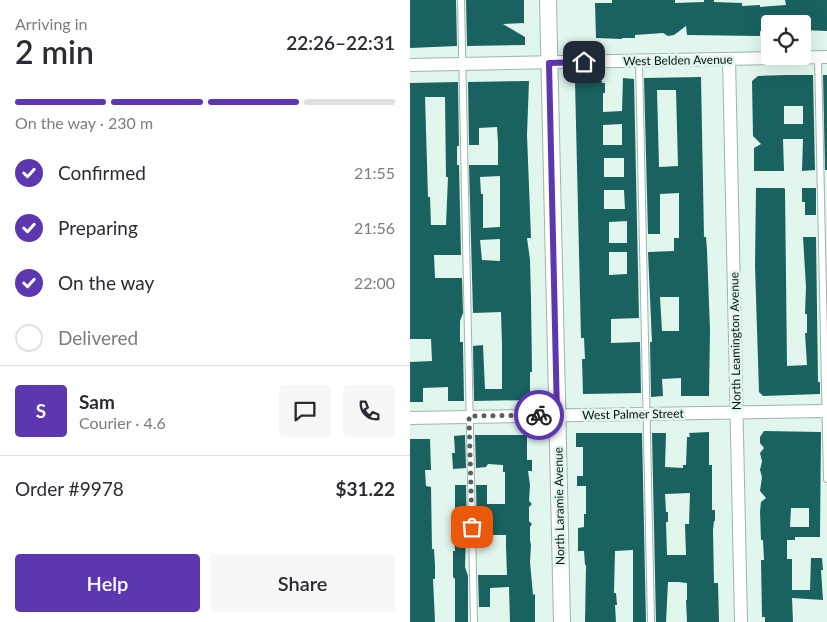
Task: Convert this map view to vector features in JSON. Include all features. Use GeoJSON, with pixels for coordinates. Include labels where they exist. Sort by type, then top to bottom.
{"type":"FeatureCollection","features":[{"type":"Feature","properties":{"kind":"street","name":"North Laramie Avenue"},"geometry":{"type":"LineString","coordinates":[[548,0],[562,622]]}},
{"type":"Feature","properties":{"kind":"street","name":"West Belden Avenue"},"geometry":{"type":"LineString","coordinates":[[410,65],[823,57]]}},
{"type":"Feature","properties":{"kind":"street","name":"North Leamington Avenue"},"geometry":{"type":"LineString","coordinates":[[729,59],[741,622]]}},
{"type":"Feature","properties":{"kind":"street","name":"West Palmer Street"},"geometry":{"type":"LineString","coordinates":[[410,418],[826,411]]}},
{"type":"Feature","properties":{"kind":"lane"},"geometry":{"type":"LineString","coordinates":[[461,0],[474,622]]}},
{"type":"Feature","properties":{"kind":"lane"},"geometry":{"type":"LineString","coordinates":[[823,57],[827,479]]}},
{"type":"Feature","properties":{"kind":"lane"},"geometry":{"type":"LineString","coordinates":[[639,61],[651,622]]}},
{"type":"Feature","properties":{"kind":"building"},"geometry":{"type":"Polygon","coordinates":[[[410,0],[456,0],[457,46],[410,48],[410,0]]]}},
{"type":"Feature","properties":{"kind":"building"},"geometry":{"type":"Polygon","coordinates":[[[466,0],[524,0],[524,23],[503,24],[525,37],[525,45],[467,46],[466,0]]]}},
{"type":"Feature","properties":{"kind":"building"},"geometry":{"type":"Polygon","coordinates":[[[612,0],[675,0],[675,3],[714,0],[714,2],[742,3],[742,6],[760,5],[760,7],[786,5],[785,0],[827,0],[827,31],[811,30],[811,15],[761,15],[760,36],[687,35],[686,26],[674,35],[668,36],[663,33],[635,35],[635,38],[622,39],[596,38],[595,3],[612,3],[612,0]]]}},
{"type":"Feature","properties":{"kind":"building"},"geometry":{"type":"Polygon","coordinates":[[[813,75],[815,170],[802,171],[803,139],[783,139],[784,171],[754,171],[754,148],[761,144],[753,136],[752,81],[758,76],[813,75]],[[784,106],[784,124],[803,124],[803,106],[784,106]]]}},
{"type":"Feature","properties":{"kind":"building"},"geometry":{"type":"Polygon","coordinates":[[[823,75],[827,75],[827,170],[825,170],[823,75]]]}},
{"type":"Feature","properties":{"kind":"building"},"geometry":{"type":"Polygon","coordinates":[[[701,77],[704,237],[706,237],[707,250],[710,330],[709,396],[681,396],[681,378],[662,379],[663,396],[651,397],[650,342],[652,342],[648,252],[674,251],[674,238],[679,238],[679,193],[660,194],[660,234],[648,234],[644,78],[701,77]],[[657,90],[659,167],[678,166],[676,90],[657,90]],[[660,297],[662,331],[679,331],[679,297],[660,297]]]}},
{"type":"Feature","properties":{"kind":"building"},"geometry":{"type":"Polygon","coordinates":[[[623,78],[634,79],[639,318],[611,319],[611,343],[640,342],[641,393],[583,394],[582,359],[585,359],[584,338],[581,338],[575,81],[602,81],[602,83],[605,83],[603,112],[622,111],[623,78]],[[622,124],[603,125],[603,145],[622,145],[622,124]],[[604,158],[604,177],[624,177],[624,158],[604,158]],[[604,190],[604,209],[625,209],[624,190],[604,190]],[[627,221],[609,222],[609,243],[627,243],[627,221]],[[609,252],[609,275],[627,274],[627,252],[609,252]]]}},
{"type":"Feature","properties":{"kind":"building"},"geometry":{"type":"Polygon","coordinates":[[[529,81],[527,135],[531,238],[527,238],[530,260],[531,299],[532,372],[530,372],[530,400],[474,401],[473,346],[483,345],[485,389],[502,389],[502,345],[501,312],[473,313],[469,165],[498,165],[498,143],[497,127],[479,128],[479,145],[469,145],[468,82],[529,81]],[[500,176],[480,177],[481,194],[483,194],[483,228],[500,227],[500,176]],[[500,239],[480,240],[482,260],[500,261],[500,239]]]}},
{"type":"Feature","properties":{"kind":"building"},"geometry":{"type":"Polygon","coordinates":[[[458,82],[459,146],[457,146],[457,165],[459,165],[461,255],[434,255],[435,278],[462,278],[463,313],[460,321],[460,342],[463,342],[464,401],[448,401],[448,387],[423,388],[423,402],[410,402],[410,362],[432,361],[431,339],[410,339],[410,83],[458,82]],[[425,97],[428,197],[430,197],[431,225],[446,225],[448,177],[446,177],[445,97],[425,97]]]}},
{"type":"Feature","properties":{"kind":"building"},"geometry":{"type":"Polygon","coordinates":[[[756,188],[785,189],[787,366],[807,365],[805,333],[807,333],[807,314],[805,314],[806,287],[803,237],[816,237],[818,382],[820,382],[820,394],[763,396],[759,392],[755,266],[756,188]]]}},
{"type":"Feature","properties":{"kind":"building"},"geometry":{"type":"Polygon","coordinates":[[[802,188],[816,188],[816,215],[805,215],[805,202],[802,202],[802,188]]]}},
{"type":"Feature","properties":{"kind":"building"},"geometry":{"type":"Polygon","coordinates":[[[764,431],[821,432],[820,537],[795,537],[795,540],[787,540],[787,559],[792,559],[792,590],[810,590],[811,558],[822,558],[823,600],[792,598],[793,622],[765,622],[765,617],[762,617],[761,560],[764,560],[760,512],[761,502],[766,498],[760,491],[762,461],[760,453],[764,448],[760,443],[760,437],[764,431]],[[791,508],[790,527],[809,527],[809,508],[791,508]]]}},
{"type":"Feature","properties":{"kind":"building"},"geometry":{"type":"Polygon","coordinates":[[[709,432],[709,465],[712,465],[712,510],[715,510],[713,530],[714,583],[718,583],[719,622],[687,622],[687,583],[668,582],[666,622],[656,622],[652,433],[666,433],[665,467],[683,468],[683,465],[686,465],[687,437],[690,437],[689,433],[709,432]],[[690,493],[665,494],[666,512],[668,512],[668,522],[666,522],[667,555],[686,555],[685,524],[689,524],[690,493]]]}},
{"type":"Feature","properties":{"kind":"building"},"geometry":{"type":"Polygon","coordinates":[[[576,433],[642,433],[646,622],[633,622],[633,550],[615,551],[614,593],[616,593],[617,605],[615,605],[616,622],[585,622],[586,565],[584,551],[578,551],[578,528],[584,527],[586,486],[577,486],[577,476],[583,476],[583,447],[576,447],[576,433]]]}},
{"type":"Feature","properties":{"kind":"building"},"geometry":{"type":"Polygon","coordinates":[[[465,435],[466,468],[453,469],[452,453],[455,453],[454,436],[465,435]]]}},
{"type":"Feature","properties":{"kind":"building"},"geometry":{"type":"Polygon","coordinates":[[[475,435],[527,435],[527,460],[532,460],[532,471],[528,471],[530,485],[529,501],[532,504],[529,507],[529,521],[532,524],[530,527],[530,562],[533,595],[535,594],[535,622],[510,622],[509,587],[490,588],[490,607],[479,607],[478,575],[507,575],[506,535],[477,535],[476,485],[487,485],[487,504],[505,504],[505,472],[503,472],[503,465],[488,464],[486,467],[476,468],[475,435]]]}},
{"type":"Feature","properties":{"kind":"building"},"geometry":{"type":"Polygon","coordinates":[[[410,439],[430,439],[431,470],[425,470],[426,486],[431,487],[432,549],[434,549],[435,565],[435,579],[433,579],[435,622],[410,622],[410,439]]]}},
{"type":"Feature","properties":{"kind":"building"},"geometry":{"type":"Polygon","coordinates":[[[455,485],[466,485],[467,535],[465,567],[468,576],[468,622],[455,622],[453,516],[455,516],[455,485]]]}},
{"type":"Feature","properties":{"kind":"way so far"},"geometry":{"type":"LineString","coordinates":[[472,527],[469,416],[539,415]]}},
{"type":"Feature","properties":{"kind":"route"},"geometry":{"type":"LineString","coordinates":[[539,415],[557,415],[549,63],[584,62]]}}]}
